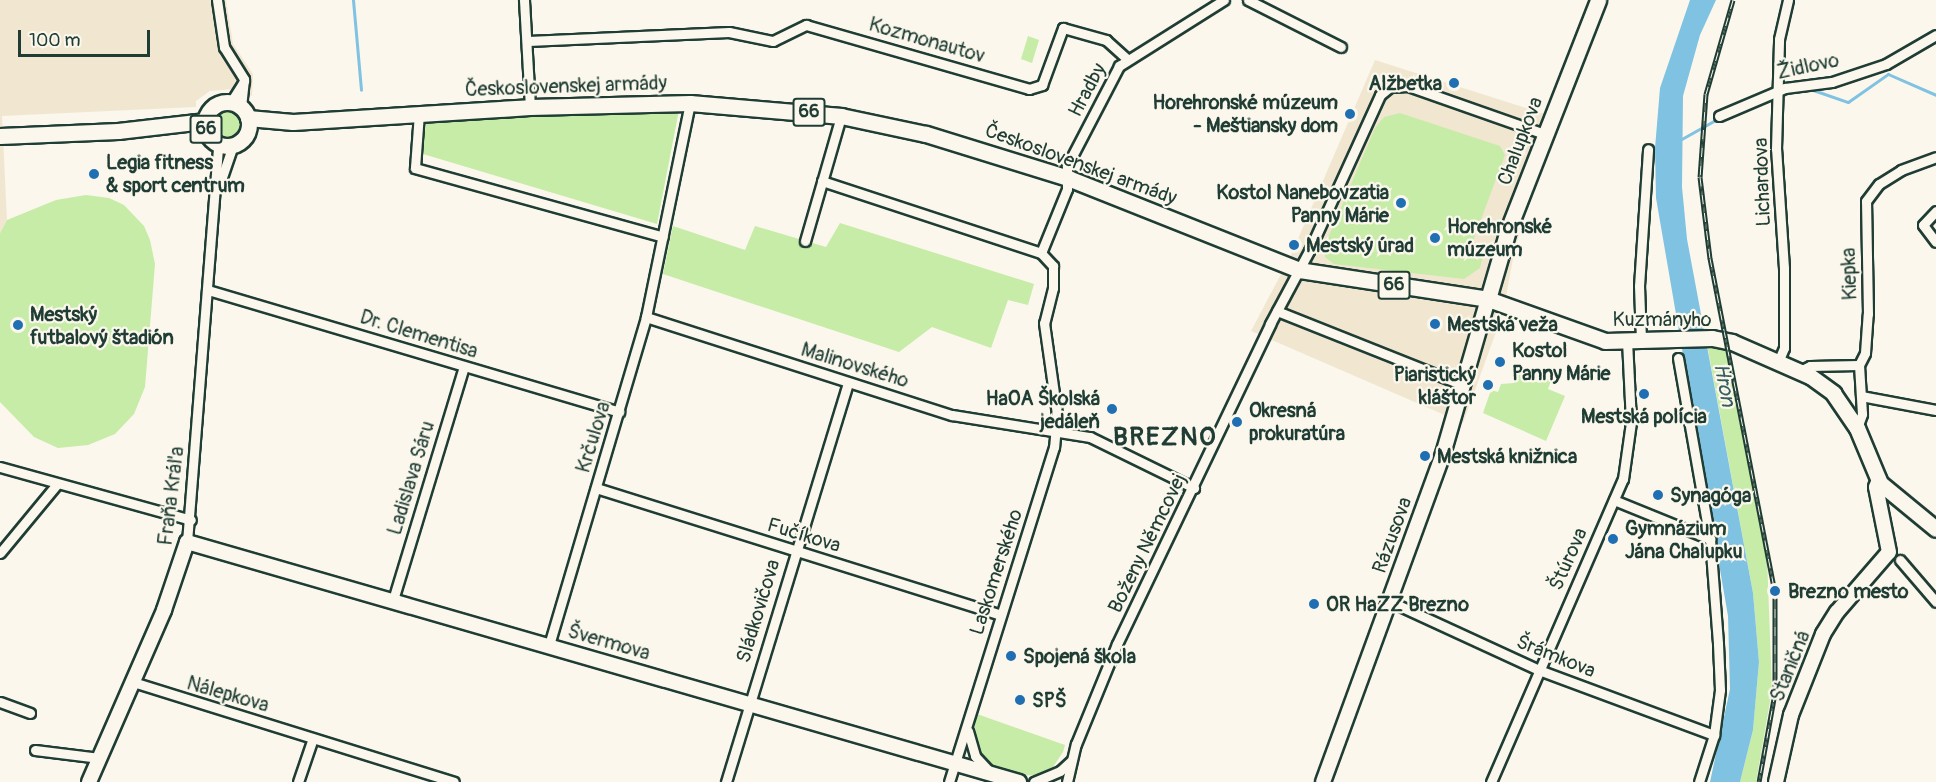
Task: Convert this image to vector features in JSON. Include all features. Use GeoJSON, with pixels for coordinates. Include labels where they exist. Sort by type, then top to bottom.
{"type":"FeatureCollection","features":[{"type":"Feature","properties":{"kind":"main road","name":"Chalupkova"},"geometry":{"type":"LineString","coordinates":[[1488,299],[1544,134],[1598,0]]}},
{"type":"Feature","properties":{"kind":"main road","name":"Československej armády"},"geometry":{"type":"LineString","coordinates":[[216,136],[214,106],[242,115],[293,122],[530,107],[690,103],[841,116],[960,142],[1068,178],[1299,270]]}},
{"type":"Feature","properties":{"kind":"main road","name":"66"},"geometry":{"type":"LineString","coordinates":[[0,136],[118,131],[216,136],[242,115]]}},
{"type":"Feature","properties":{"kind":"main road","name":"66"},"geometry":{"type":"LineString","coordinates":[[1299,270],[1488,299]]}},
{"type":"Feature","properties":{"kind":"main road","name":"Kuzmányho"},"geometry":{"type":"LineString","coordinates":[[1488,299],[1592,337],[1634,340],[1712,338],[1732,342],[1800,371],[1833,393],[1857,428],[1879,480]]}},
{"type":"Feature","properties":{"kind":"main road"},"geometry":{"type":"LineString","coordinates":[[1879,480],[1891,494],[1936,529]]}},
{"type":"Feature","properties":{"kind":"street"},"geometry":{"type":"LineString","coordinates":[[217,0],[224,46],[244,81],[242,115]]}},
{"type":"Feature","properties":{"kind":"street"},"geometry":{"type":"LineString","coordinates":[[524,0],[530,107]]}},
{"type":"Feature","properties":{"kind":"street","name":"Hradby"},"geometry":{"type":"LineString","coordinates":[[1041,253],[1068,178],[1067,166],[1119,66],[1224,0]]}},
{"type":"Feature","properties":{"kind":"street"},"geometry":{"type":"LineString","coordinates":[[1248,0],[1341,47]]}},
{"type":"Feature","properties":{"kind":"street","name":"Lichardova"},"geometry":{"type":"LineString","coordinates":[[1779,362],[1784,348],[1785,268],[1776,149],[1779,39],[1788,0]]}},
{"type":"Feature","properties":{"kind":"street","name":"Kozmonautov"},"geometry":{"type":"LineString","coordinates":[[528,41],[729,32],[773,41],[806,25],[1029,89],[1042,85],[1063,28],[1106,40],[1127,59]]}},
{"type":"Feature","properties":{"kind":"street","name":"Židlovo"},"geometry":{"type":"LineString","coordinates":[[1719,116],[1779,89],[1832,82],[1875,67],[1936,35]]}},
{"type":"Feature","properties":{"kind":"street","name":"Boženy Němcovej"},"geometry":{"type":"LineString","coordinates":[[1067,782],[1071,761],[1117,644],[1194,488],[1277,311],[1299,270],[1377,101],[1390,87],[1408,86],[1544,134]]}},
{"type":"Feature","properties":{"kind":"street","name":"Krčulova"},"geometry":{"type":"LineString","coordinates":[[549,645],[646,317],[690,103]]}},
{"type":"Feature","properties":{"kind":"street"},"geometry":{"type":"LineString","coordinates":[[419,113],[415,168],[663,237]]}},
{"type":"Feature","properties":{"kind":"street"},"geometry":{"type":"LineString","coordinates":[[805,241],[841,116]]}},
{"type":"Feature","properties":{"kind":"street","name":"Fraňa Kráľa"},"geometry":{"type":"LineString","coordinates":[[89,782],[133,682],[188,542],[215,196],[216,136]]}},
{"type":"Feature","properties":{"kind":"street","name":"Fraňa Kráľa"},"geometry":{"type":"LineString","coordinates":[[215,196],[216,136]]}},
{"type":"Feature","properties":{"kind":"street","name":"Štúrova"},"geometry":{"type":"LineString","coordinates":[[1491,782],[1623,479],[1630,438],[1634,340],[1648,148]]}},
{"type":"Feature","properties":{"kind":"street","name":"Kiepka"},"geometry":{"type":"LineString","coordinates":[[1857,428],[1861,396],[1859,365],[1865,352],[1868,314],[1866,201],[1886,179],[1936,157]]}},
{"type":"Feature","properties":{"kind":"street"},"geometry":{"type":"LineString","coordinates":[[822,181],[1041,253],[1053,270],[1044,323],[1056,431]]}},
{"type":"Feature","properties":{"kind":"street"},"geometry":{"type":"LineString","coordinates":[[1936,211],[1923,225],[1936,242]]}},
{"type":"Feature","properties":{"kind":"street","name":"Dr. Clementisa"},"geometry":{"type":"LineString","coordinates":[[208,290],[619,412]]}},
{"type":"Feature","properties":{"kind":"street","name":"Rázusova"},"geometry":{"type":"LineString","coordinates":[[1323,782],[1443,454],[1488,299]]}},
{"type":"Feature","properties":{"kind":"street"},"geometry":{"type":"LineString","coordinates":[[1277,311],[1463,385]]}},
{"type":"Feature","properties":{"kind":"street","name":"Malinovského"},"geometry":{"type":"LineString","coordinates":[[646,317],[848,383],[962,417],[1056,431],[1102,441],[1194,488]]}},
{"type":"Feature","properties":{"kind":"street"},"geometry":{"type":"LineString","coordinates":[[1678,358],[1710,539],[1720,690],[1714,735],[1699,782]]}},
{"type":"Feature","properties":{"kind":"street"},"geometry":{"type":"LineString","coordinates":[[1800,371],[1810,366],[1859,365]]}},
{"type":"Feature","properties":{"kind":"street","name":"Ladislava Sáru"},"geometry":{"type":"LineString","coordinates":[[393,600],[464,367]]}},
{"type":"Feature","properties":{"kind":"street","name":"Sládkovičova"},"geometry":{"type":"LineString","coordinates":[[726,782],[848,383]]}},
{"type":"Feature","properties":{"kind":"street"},"geometry":{"type":"LineString","coordinates":[[1861,396],[1936,410]]}},
{"type":"Feature","properties":{"kind":"street","name":"Laskomerského"},"geometry":{"type":"LineString","coordinates":[[949,782],[1056,431]]}},
{"type":"Feature","properties":{"kind":"street"},"geometry":{"type":"LineString","coordinates":[[0,467],[190,520]]}},
{"type":"Feature","properties":{"kind":"street"},"geometry":{"type":"LineString","coordinates":[[1879,480],[1876,487],[1894,556],[1936,602]]}},
{"type":"Feature","properties":{"kind":"street"},"geometry":{"type":"LineString","coordinates":[[0,553],[57,484]]}},
{"type":"Feature","properties":{"kind":"street","name":"Fučíkova"},"geometry":{"type":"LineString","coordinates":[[596,488],[1001,615]]}},
{"type":"Feature","properties":{"kind":"street"},"geometry":{"type":"LineString","coordinates":[[1614,500],[1710,539]]}},
{"type":"Feature","properties":{"kind":"street","name":"Švermova"},"geometry":{"type":"LineString","coordinates":[[188,542],[956,761],[1019,782]]}},
{"type":"Feature","properties":{"kind":"street","name":"Staničná"},"geometry":{"type":"LineString","coordinates":[[1776,782],[1791,715],[1823,634],[1837,612],[1894,556]]}},
{"type":"Feature","properties":{"kind":"street","name":"Šrámkova"},"geometry":{"type":"LineString","coordinates":[[1389,601],[1539,670],[1714,735]]}},
{"type":"Feature","properties":{"kind":"street","name":"Nálepkova"},"geometry":{"type":"LineString","coordinates":[[133,682],[454,782]]}},
{"type":"Feature","properties":{"kind":"street"},"geometry":{"type":"LineString","coordinates":[[0,702],[30,713]]}},
{"type":"Feature","properties":{"kind":"street"},"geometry":{"type":"LineString","coordinates":[[968,719],[975,756],[991,773]]}},
{"type":"Feature","properties":{"kind":"street"},"geometry":{"type":"LineString","coordinates":[[298,782],[313,738]]}},
{"type":"Feature","properties":{"kind":"street"},"geometry":{"type":"LineString","coordinates":[[35,750],[100,758]]}},
{"type":"Feature","properties":{"kind":"street"},"geometry":{"type":"LineString","coordinates":[[1034,782],[1060,771],[1071,761]]}},
{"type":"Feature","properties":{"kind":"shaded area"},"geometry":{"type":"Polygon","coordinates":[[[0,0],[226,0],[233,44],[253,74],[252,96],[234,89],[210,91],[196,101],[196,107],[2,116],[7,220],[0,233],[0,0]]]}},
{"type":"Feature","properties":{"kind":"shaded area"},"geometry":{"type":"Polygon","coordinates":[[[1375,60],[1561,119],[1535,183],[1515,248],[1503,313],[1463,423],[1251,331],[1291,255],[1375,60]]]}},
{"type":"Feature","properties":{"kind":"green space"},"geometry":{"type":"Polygon","coordinates":[[[1028,36],[1039,40],[1032,63],[1021,59],[1028,36]]]}},
{"type":"Feature","properties":{"kind":"green space"},"geometry":{"type":"Polygon","coordinates":[[[227,107],[238,112],[243,123],[238,134],[227,139],[216,134],[211,123],[216,112],[227,107]]]}},
{"type":"Feature","properties":{"kind":"green space"},"geometry":{"type":"Polygon","coordinates":[[[679,110],[657,224],[423,154],[426,120],[679,110]]]}},
{"type":"Feature","properties":{"kind":"green space"},"geometry":{"type":"Polygon","coordinates":[[[1400,113],[1500,146],[1505,155],[1470,249],[1483,255],[1480,268],[1464,279],[1334,264],[1325,257],[1324,247],[1375,128],[1384,117],[1400,113]]]}},
{"type":"Feature","properties":{"kind":"green space","name":"Mestský futbalový štadión"},"geometry":{"type":"Polygon","coordinates":[[[86,195],[109,198],[124,205],[144,226],[150,240],[155,264],[145,387],[134,414],[115,434],[88,445],[58,448],[34,437],[0,402],[0,233],[7,220],[56,200],[86,195]]]}},
{"type":"Feature","properties":{"kind":"green space"},"geometry":{"type":"Polygon","coordinates":[[[840,223],[1034,284],[1028,305],[1008,300],[991,348],[932,327],[899,352],[663,274],[673,226],[745,250],[755,226],[826,247],[840,223]]]}},
{"type":"Feature","properties":{"kind":"green space"},"geometry":{"type":"Polygon","coordinates":[[[1702,317],[1713,346],[1726,350],[1767,557],[1772,690],[1756,782],[1740,782],[1753,730],[1759,662],[1753,593],[1702,317]]]}},
{"type":"Feature","properties":{"kind":"green space"},"geometry":{"type":"Polygon","coordinates":[[[1519,370],[1529,370],[1527,378],[1539,383],[1542,375],[1552,378],[1548,389],[1565,396],[1546,441],[1483,413],[1491,390],[1498,392],[1501,384],[1514,383],[1519,370]]]}},
{"type":"Feature","properties":{"kind":"green space"},"geometry":{"type":"Polygon","coordinates":[[[977,714],[1065,745],[1063,752],[1053,767],[1036,775],[1012,776],[995,770],[979,750],[974,722],[977,714]]]}},
{"type":"Feature","properties":{"kind":"water"},"geometry":{"type":"Polygon","coordinates":[[[1690,0],[1716,0],[1700,35],[1683,96],[1682,187],[1687,239],[1753,593],[1759,662],[1753,730],[1740,782],[1710,782],[1730,689],[1728,616],[1656,198],[1655,148],[1660,88],[1690,0]]]}},
{"type":"Feature","properties":{"kind":"waterway"},"geometry":{"type":"LineString","coordinates":[[353,0],[361,90]]}},
{"type":"Feature","properties":{"kind":"waterway"},"geometry":{"type":"LineString","coordinates":[[1813,90],[1848,102],[1888,74],[1936,95]]}},
{"type":"Feature","properties":{"kind":"waterway"},"geometry":{"type":"LineString","coordinates":[[1678,141],[1719,118]]}},
{"type":"Feature","properties":{"kind":"railway"},"geometry":{"type":"LineString","coordinates":[[1733,0],[1706,94],[1700,177],[1710,258],[1775,591],[1775,693],[1759,782]]}},
{"type":"Feature","properties":{"kind":"place","name":"Alžbetka"},"geometry":{"type":"Point","coordinates":[1454,83]}},
{"type":"Feature","properties":{"kind":"place","name":"Horehronské múzeum - Meštiansky dom"},"geometry":{"type":"Point","coordinates":[1350,114]}},
{"type":"Feature","properties":{"kind":"place","name":"Legia fitness & sport centrum"},"geometry":{"type":"Point","coordinates":[94,174]}},
{"type":"Feature","properties":{"kind":"place","name":"Kostol Nanebovzatia Panny Márie"},"geometry":{"type":"Point","coordinates":[1401,203]}},
{"type":"Feature","properties":{"kind":"place","name":"Horehronské múzeum"},"geometry":{"type":"Point","coordinates":[1435,238]}},
{"type":"Feature","properties":{"kind":"place","name":"Mestský úrad"},"geometry":{"type":"Point","coordinates":[1294,245]}},
{"type":"Feature","properties":{"kind":"place","name":"Mestská veža"},"geometry":{"type":"Point","coordinates":[1435,324]}},
{"type":"Feature","properties":{"kind":"place","name":"Mestský futbalový štadión"},"geometry":{"type":"Point","coordinates":[18,325]}},
{"type":"Feature","properties":{"kind":"place","name":"Kostol Panny Márie"},"geometry":{"type":"Point","coordinates":[1500,362]}},
{"type":"Feature","properties":{"kind":"place","name":"Piaristický kláštor"},"geometry":{"type":"Point","coordinates":[1488,385]}},
{"type":"Feature","properties":{"kind":"place","name":"Mestská polícia"},"geometry":{"type":"Point","coordinates":[1644,394]}},
{"type":"Feature","properties":{"kind":"place","name":"HaOA Školská jedáleň"},"geometry":{"type":"Point","coordinates":[1112,409]}},
{"type":"Feature","properties":{"kind":"place","name":"Okresná prokuratúra"},"geometry":{"type":"Point","coordinates":[1237,422]}},
{"type":"Feature","properties":{"kind":"place","name":"Mestská knižnica"},"geometry":{"type":"Point","coordinates":[1425,456]}},
{"type":"Feature","properties":{"kind":"place","name":"Synagóga"},"geometry":{"type":"Point","coordinates":[1658,495]}},
{"type":"Feature","properties":{"kind":"place","name":"Gymnázium Jána Chalupku"},"geometry":{"type":"Point","coordinates":[1613,539]}},
{"type":"Feature","properties":{"kind":"place","name":"Brezno mesto"},"geometry":{"type":"Point","coordinates":[1775,591]}},
{"type":"Feature","properties":{"kind":"place","name":"OR HaZZ Brezno"},"geometry":{"type":"Point","coordinates":[1314,604]}},
{"type":"Feature","properties":{"kind":"place","name":"Spojená škola"},"geometry":{"type":"Point","coordinates":[1011,656]}},
{"type":"Feature","properties":{"kind":"place","name":"SPŠ"},"geometry":{"type":"Point","coordinates":[1020,700]}},
{"type":"Feature","properties":{"kind":"district","name":"BREZNO"},"geometry":{"type":"Point","coordinates":[1165,438]}},
{"type":"Feature","properties":{"kind":"water label","name":"Hron"},"geometry":{"type":"Point","coordinates":[1724,385]}}]}
